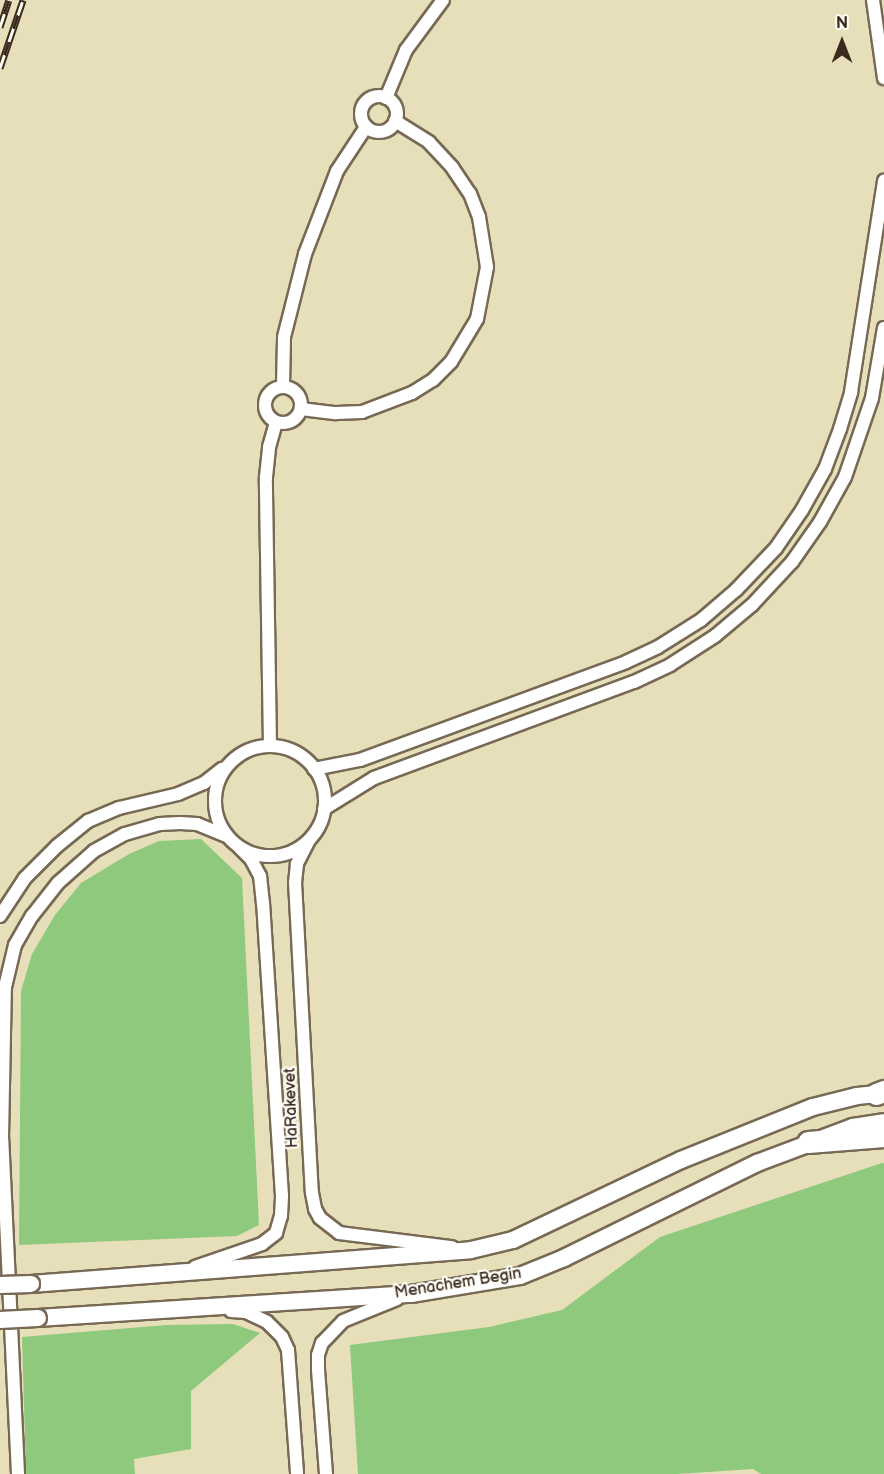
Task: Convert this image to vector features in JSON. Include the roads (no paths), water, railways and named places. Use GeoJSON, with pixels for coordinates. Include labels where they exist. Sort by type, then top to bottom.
{"type":"FeatureCollection","features":[{"type":"Feature","properties":{"kind":"highway"},"geometry":{"type":"LineString","coordinates":[[808,1142],[884,1136]]}},
{"type":"Feature","properties":{"kind":"main road","name":"Menachem Begin"},"geometry":{"type":"LineString","coordinates":[[0,1285],[471,1250],[513,1240],[681,1160],[813,1107],[881,1093]]}},
{"type":"Feature","properties":{"kind":"main road","name":"Menachem Begin"},"geometry":{"type":"LineString","coordinates":[[0,1320],[411,1294],[520,1276],[564,1258],[757,1163],[853,1127],[884,1122]]}},
{"type":"Feature","properties":{"kind":"street"},"geometry":{"type":"LineString","coordinates":[[386,98],[406,50],[443,0]]}},
{"type":"Feature","properties":{"kind":"street"},"geometry":{"type":"LineString","coordinates":[[873,0],[884,78]]}},
{"type":"Feature","properties":{"kind":"street"},"geometry":{"type":"LineString","coordinates":[[379,96],[386,98],[395,107],[395,121],[392,127],[379,132],[366,127],[361,114],[366,102],[379,96]]}},
{"type":"Feature","properties":{"kind":"street"},"geometry":{"type":"LineString","coordinates":[[301,409],[336,413],[362,412],[412,393],[433,380],[451,362],[477,320],[487,267],[480,217],[470,194],[452,167],[429,142],[395,121]]}},
{"type":"Feature","properties":{"kind":"street"},"geometry":{"type":"LineString","coordinates":[[283,386],[284,337],[305,254],[338,171],[366,127]]}},
{"type":"Feature","properties":{"kind":"street"},"geometry":{"type":"LineString","coordinates":[[314,768],[360,760],[626,662],[658,647],[701,620],[736,590],[776,548],[802,510],[825,469],[840,429],[853,381],[884,181]]}},
{"type":"Feature","properties":{"kind":"street"},"geometry":{"type":"LineString","coordinates":[[324,809],[374,778],[634,682],[670,665],[715,636],[752,605],[792,562],[820,522],[845,477],[872,398],[884,328]]}},
{"type":"Feature","properties":{"kind":"street"},"geometry":{"type":"LineString","coordinates":[[283,386],[296,392],[300,398],[301,409],[290,422],[276,422],[270,418],[265,405],[270,392],[283,386]]}},
{"type":"Feature","properties":{"kind":"street"},"geometry":{"type":"LineString","coordinates":[[270,746],[266,477],[269,447],[276,422]]}},
{"type":"Feature","properties":{"kind":"street"},"geometry":{"type":"LineString","coordinates":[[0,916],[25,878],[57,846],[88,821],[119,808],[178,794],[204,783],[234,758],[247,751],[270,746],[288,749],[299,754],[314,768],[324,788],[324,809],[319,828],[309,840],[294,851],[276,856],[258,855],[240,848],[226,836],[217,821],[214,804],[216,787],[223,771],[234,758]]}},
{"type":"Feature","properties":{"kind":"street"},"geometry":{"type":"LineString","coordinates":[[18,1474],[2,1138],[5,987],[15,945],[32,916],[58,883],[94,851],[125,834],[160,824],[180,823],[197,825],[226,836]]}},
{"type":"Feature","properties":{"kind":"street","name":"HaRakevet"},"geometry":{"type":"LineString","coordinates":[[309,840],[297,864],[295,882],[312,1193],[315,1209],[320,1218],[339,1233],[393,1238],[471,1250]]}},
{"type":"Feature","properties":{"kind":"street","name":"HaRakevet"},"geometry":{"type":"LineString","coordinates":[[179,1272],[262,1244],[276,1233],[281,1216],[282,1196],[260,876],[251,859],[240,848]]}},
{"type":"Feature","properties":{"kind":"street"},"geometry":{"type":"LineString","coordinates":[[326,1474],[318,1362],[322,1343],[343,1321],[411,1294]]}},
{"type":"Feature","properties":{"kind":"street"},"geometry":{"type":"LineString","coordinates":[[173,1309],[246,1312],[267,1322],[282,1336],[288,1350],[293,1392],[297,1474]]}},
{"type":"Feature","properties":{"kind":"railway"},"geometry":{"type":"LineString","coordinates":[[0,27],[9,0]]}},
{"type":"Feature","properties":{"kind":"railway"},"geometry":{"type":"LineString","coordinates":[[0,68],[23,0]]}}]}
